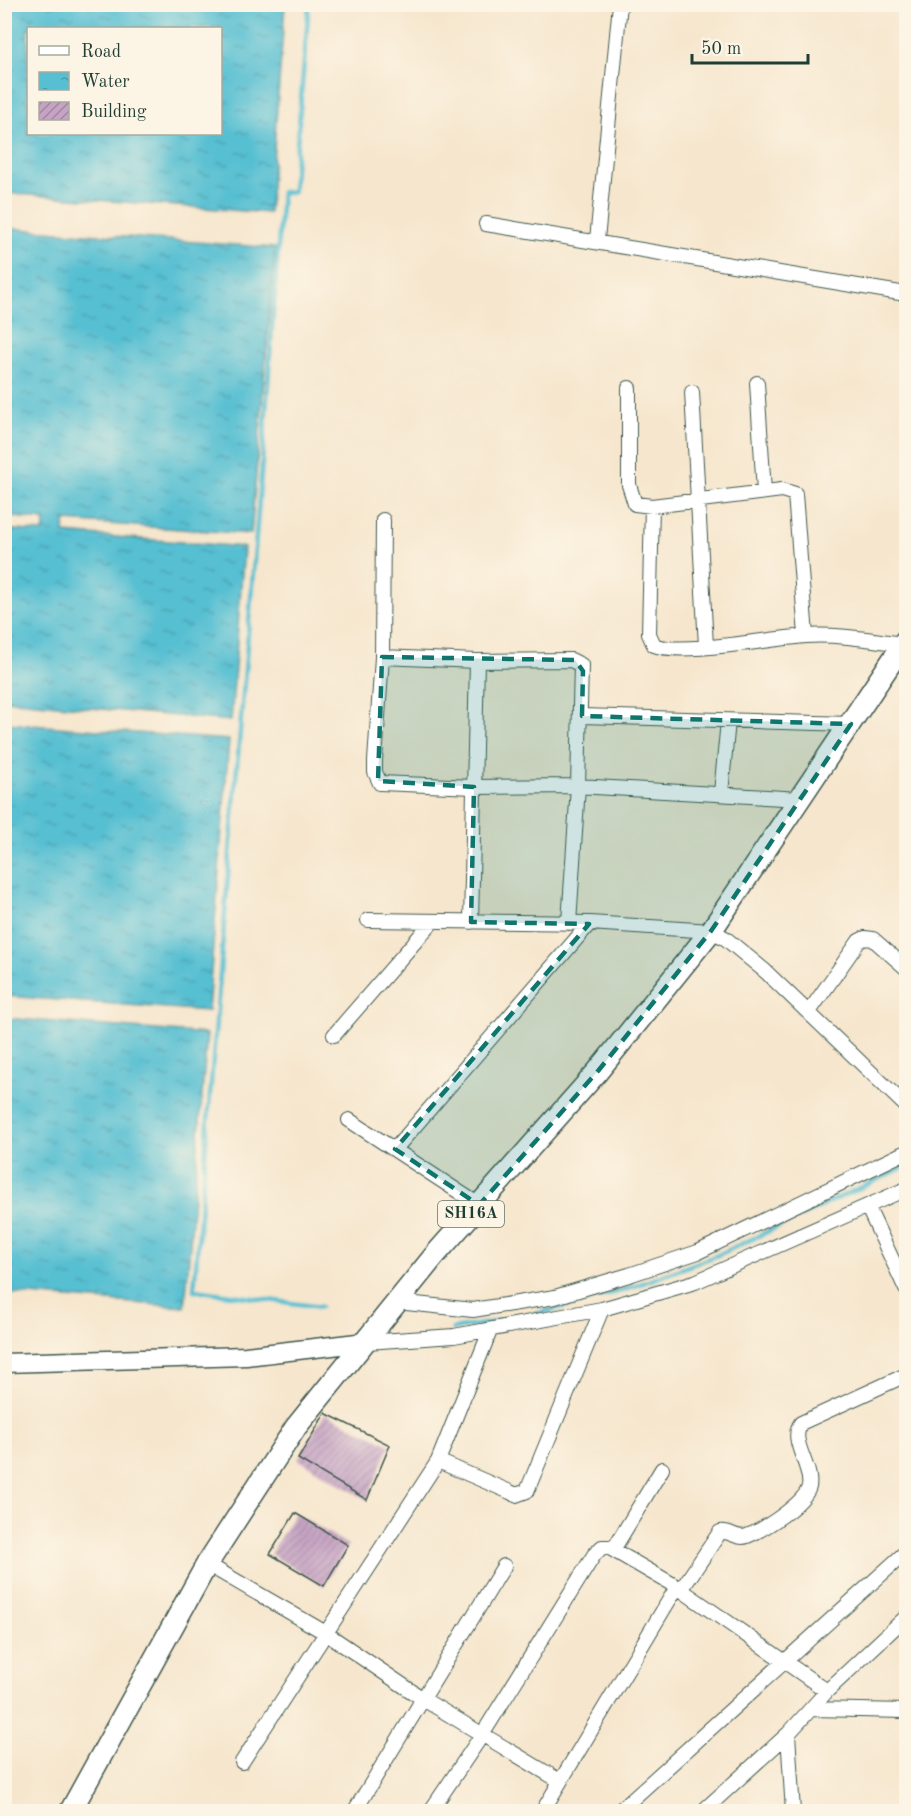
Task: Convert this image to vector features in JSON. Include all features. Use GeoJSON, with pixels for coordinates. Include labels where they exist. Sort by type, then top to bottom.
{"type":"FeatureCollection","features":[{"type":"Feature","properties":{"kind":"main road","name":"SH16A"},"geometry":{"type":"LineString","coordinates":[[70,1812],[207,1564],[296,1427],[479,1205],[598,1071],[711,931],[905,642]]}},
{"type":"Feature","properties":{"kind":"street"},"geometry":{"type":"LineString","coordinates":[[597,240],[620,4]]}},
{"type":"Feature","properties":{"kind":"street"},"geometry":{"type":"LineString","coordinates":[[486,224],[597,240],[906,294]]}},
{"type":"Feature","properties":{"kind":"street"},"geometry":{"type":"LineString","coordinates":[[757,383],[764,492]]}},
{"type":"Feature","properties":{"kind":"street"},"geometry":{"type":"LineString","coordinates":[[630,388],[629,485],[635,504],[652,506],[698,499],[791,491],[798,500],[806,636]]}},
{"type":"Feature","properties":{"kind":"street"},"geometry":{"type":"LineString","coordinates":[[692,392],[706,646]]}},
{"type":"Feature","properties":{"kind":"street"},"geometry":{"type":"LineString","coordinates":[[652,506],[650,640],[654,645],[664,648],[706,646],[806,636],[838,636],[905,642]]}},
{"type":"Feature","properties":{"kind":"street"},"geometry":{"type":"LineString","coordinates":[[383,520],[382,657],[375,760],[378,781],[384,785],[579,786],[800,799]]}},
{"type":"Feature","properties":{"kind":"street"},"geometry":{"type":"LineString","coordinates":[[382,657],[477,661],[575,660],[583,671],[579,786],[569,924]]}},
{"type":"Feature","properties":{"kind":"street"},"geometry":{"type":"LineString","coordinates":[[471,922],[477,661]]}},
{"type":"Feature","properties":{"kind":"street"},"geometry":{"type":"LineString","coordinates":[[582,716],[851,724]]}},
{"type":"Feature","properties":{"kind":"street"},"geometry":{"type":"LineString","coordinates":[[721,793],[728,721]]}},
{"type":"Feature","properties":{"kind":"street"},"geometry":{"type":"LineString","coordinates":[[368,920],[590,923],[711,931],[742,951],[906,1106]]}},
{"type":"Feature","properties":{"kind":"street"},"geometry":{"type":"LineString","coordinates":[[334,1035],[433,921]]}},
{"type":"Feature","properties":{"kind":"street"},"geometry":{"type":"LineString","coordinates":[[396,1149],[590,923]]}},
{"type":"Feature","properties":{"kind":"street"},"geometry":{"type":"LineString","coordinates":[[809,1012],[859,941],[865,938],[873,939],[906,968]]}},
{"type":"Feature","properties":{"kind":"street"},"geometry":{"type":"LineString","coordinates":[[350,1120],[479,1205]]}},
{"type":"Feature","properties":{"kind":"street"},"geometry":{"type":"LineString","coordinates":[[397,1302],[473,1310],[555,1296],[630,1275],[698,1252],[906,1152]]}},
{"type":"Feature","properties":{"kind":"street"},"geometry":{"type":"LineString","coordinates":[[4,1363],[246,1356],[490,1331],[602,1309],[695,1282],[868,1208],[906,1189]]}},
{"type":"Feature","properties":{"kind":"street"},"geometry":{"type":"LineString","coordinates":[[868,1208],[906,1289]]}},
{"type":"Feature","properties":{"kind":"street"},"geometry":{"type":"LineString","coordinates":[[438,1461],[516,1495],[527,1491],[602,1309]]}},
{"type":"Feature","properties":{"kind":"street"},"geometry":{"type":"LineString","coordinates":[[242,1762],[324,1632],[438,1461],[490,1331]]}},
{"type":"Feature","properties":{"kind":"street"},"geometry":{"type":"LineString","coordinates":[[542,1812],[679,1588],[720,1532],[747,1536],[786,1512],[806,1492],[809,1479],[797,1435],[801,1423],[906,1375]]}},
{"type":"Feature","properties":{"kind":"street"},"geometry":{"type":"LineString","coordinates":[[613,1550],[662,1469]]}},
{"type":"Feature","properties":{"kind":"street"},"geometry":{"type":"LineString","coordinates":[[430,1812],[482,1735],[596,1552],[606,1547],[679,1588],[827,1691]]}},
{"type":"Feature","properties":{"kind":"street"},"geometry":{"type":"LineString","coordinates":[[618,1812],[906,1552]]}},
{"type":"Feature","properties":{"kind":"street"},"geometry":{"type":"LineString","coordinates":[[207,1564],[324,1632],[423,1699],[560,1781]]}},
{"type":"Feature","properties":{"kind":"street"},"geometry":{"type":"LineString","coordinates":[[354,1812],[504,1566]]}},
{"type":"Feature","properties":{"kind":"street"},"geometry":{"type":"LineString","coordinates":[[702,1812],[788,1734],[827,1691],[904,1622]]}},
{"type":"Feature","properties":{"kind":"street"},"geometry":{"type":"LineString","coordinates":[[812,1709],[906,1711]]}},
{"type":"Feature","properties":{"kind":"street"},"geometry":{"type":"LineString","coordinates":[[788,1734],[793,1812]]}},
{"type":"Feature","properties":{"kind":"highlighted area"},"geometry":{"type":"Polygon","coordinates":[[[382,657],[575,660],[583,671],[582,716],[851,724],[711,931],[598,1071],[479,1205],[395,1149],[589,924],[471,922],[474,787],[378,781],[382,657]]]}},
{"type":"Feature","properties":{"kind":"water"},"geometry":{"type":"Polygon","coordinates":[[[4,5],[285,5],[269,213],[5,193],[4,5]]]}},
{"type":"Feature","properties":{"kind":"water"},"geometry":{"type":"Polygon","coordinates":[[[5,228],[275,248],[251,534],[65,521],[64,533],[244,547],[231,721],[5,700],[5,529],[43,532],[45,520],[5,516],[5,228]]]}},
{"type":"Feature","properties":{"kind":"water"},"geometry":{"type":"Polygon","coordinates":[[[5,723],[229,740],[208,1011],[5,996],[5,723]]]}},
{"type":"Feature","properties":{"kind":"water"},"geometry":{"type":"Polygon","coordinates":[[[4,1018],[207,1034],[185,1307],[5,1293],[4,1018]]]}},
{"type":"Feature","properties":{"kind":"building"},"geometry":{"type":"Polygon","coordinates":[[[325,1413],[390,1445],[367,1500],[298,1459],[325,1413]]]}},
{"type":"Feature","properties":{"kind":"building"},"geometry":{"type":"Polygon","coordinates":[[[295,1513],[348,1545],[324,1586],[270,1554],[295,1513]]]}},
{"type":"Feature","properties":{"kind":"waterway"},"geometry":{"type":"LineString","coordinates":[[309,4],[293,192],[282,192],[194,1290],[321,1307]]}},
{"type":"Feature","properties":{"kind":"waterway"},"geometry":{"type":"LineString","coordinates":[[525,1317],[627,1289],[718,1255],[906,1166]]}},
{"type":"Feature","properties":{"kind":"waterway"},"geometry":{"type":"LineString","coordinates":[[453,1329],[496,1322]]}}]}
